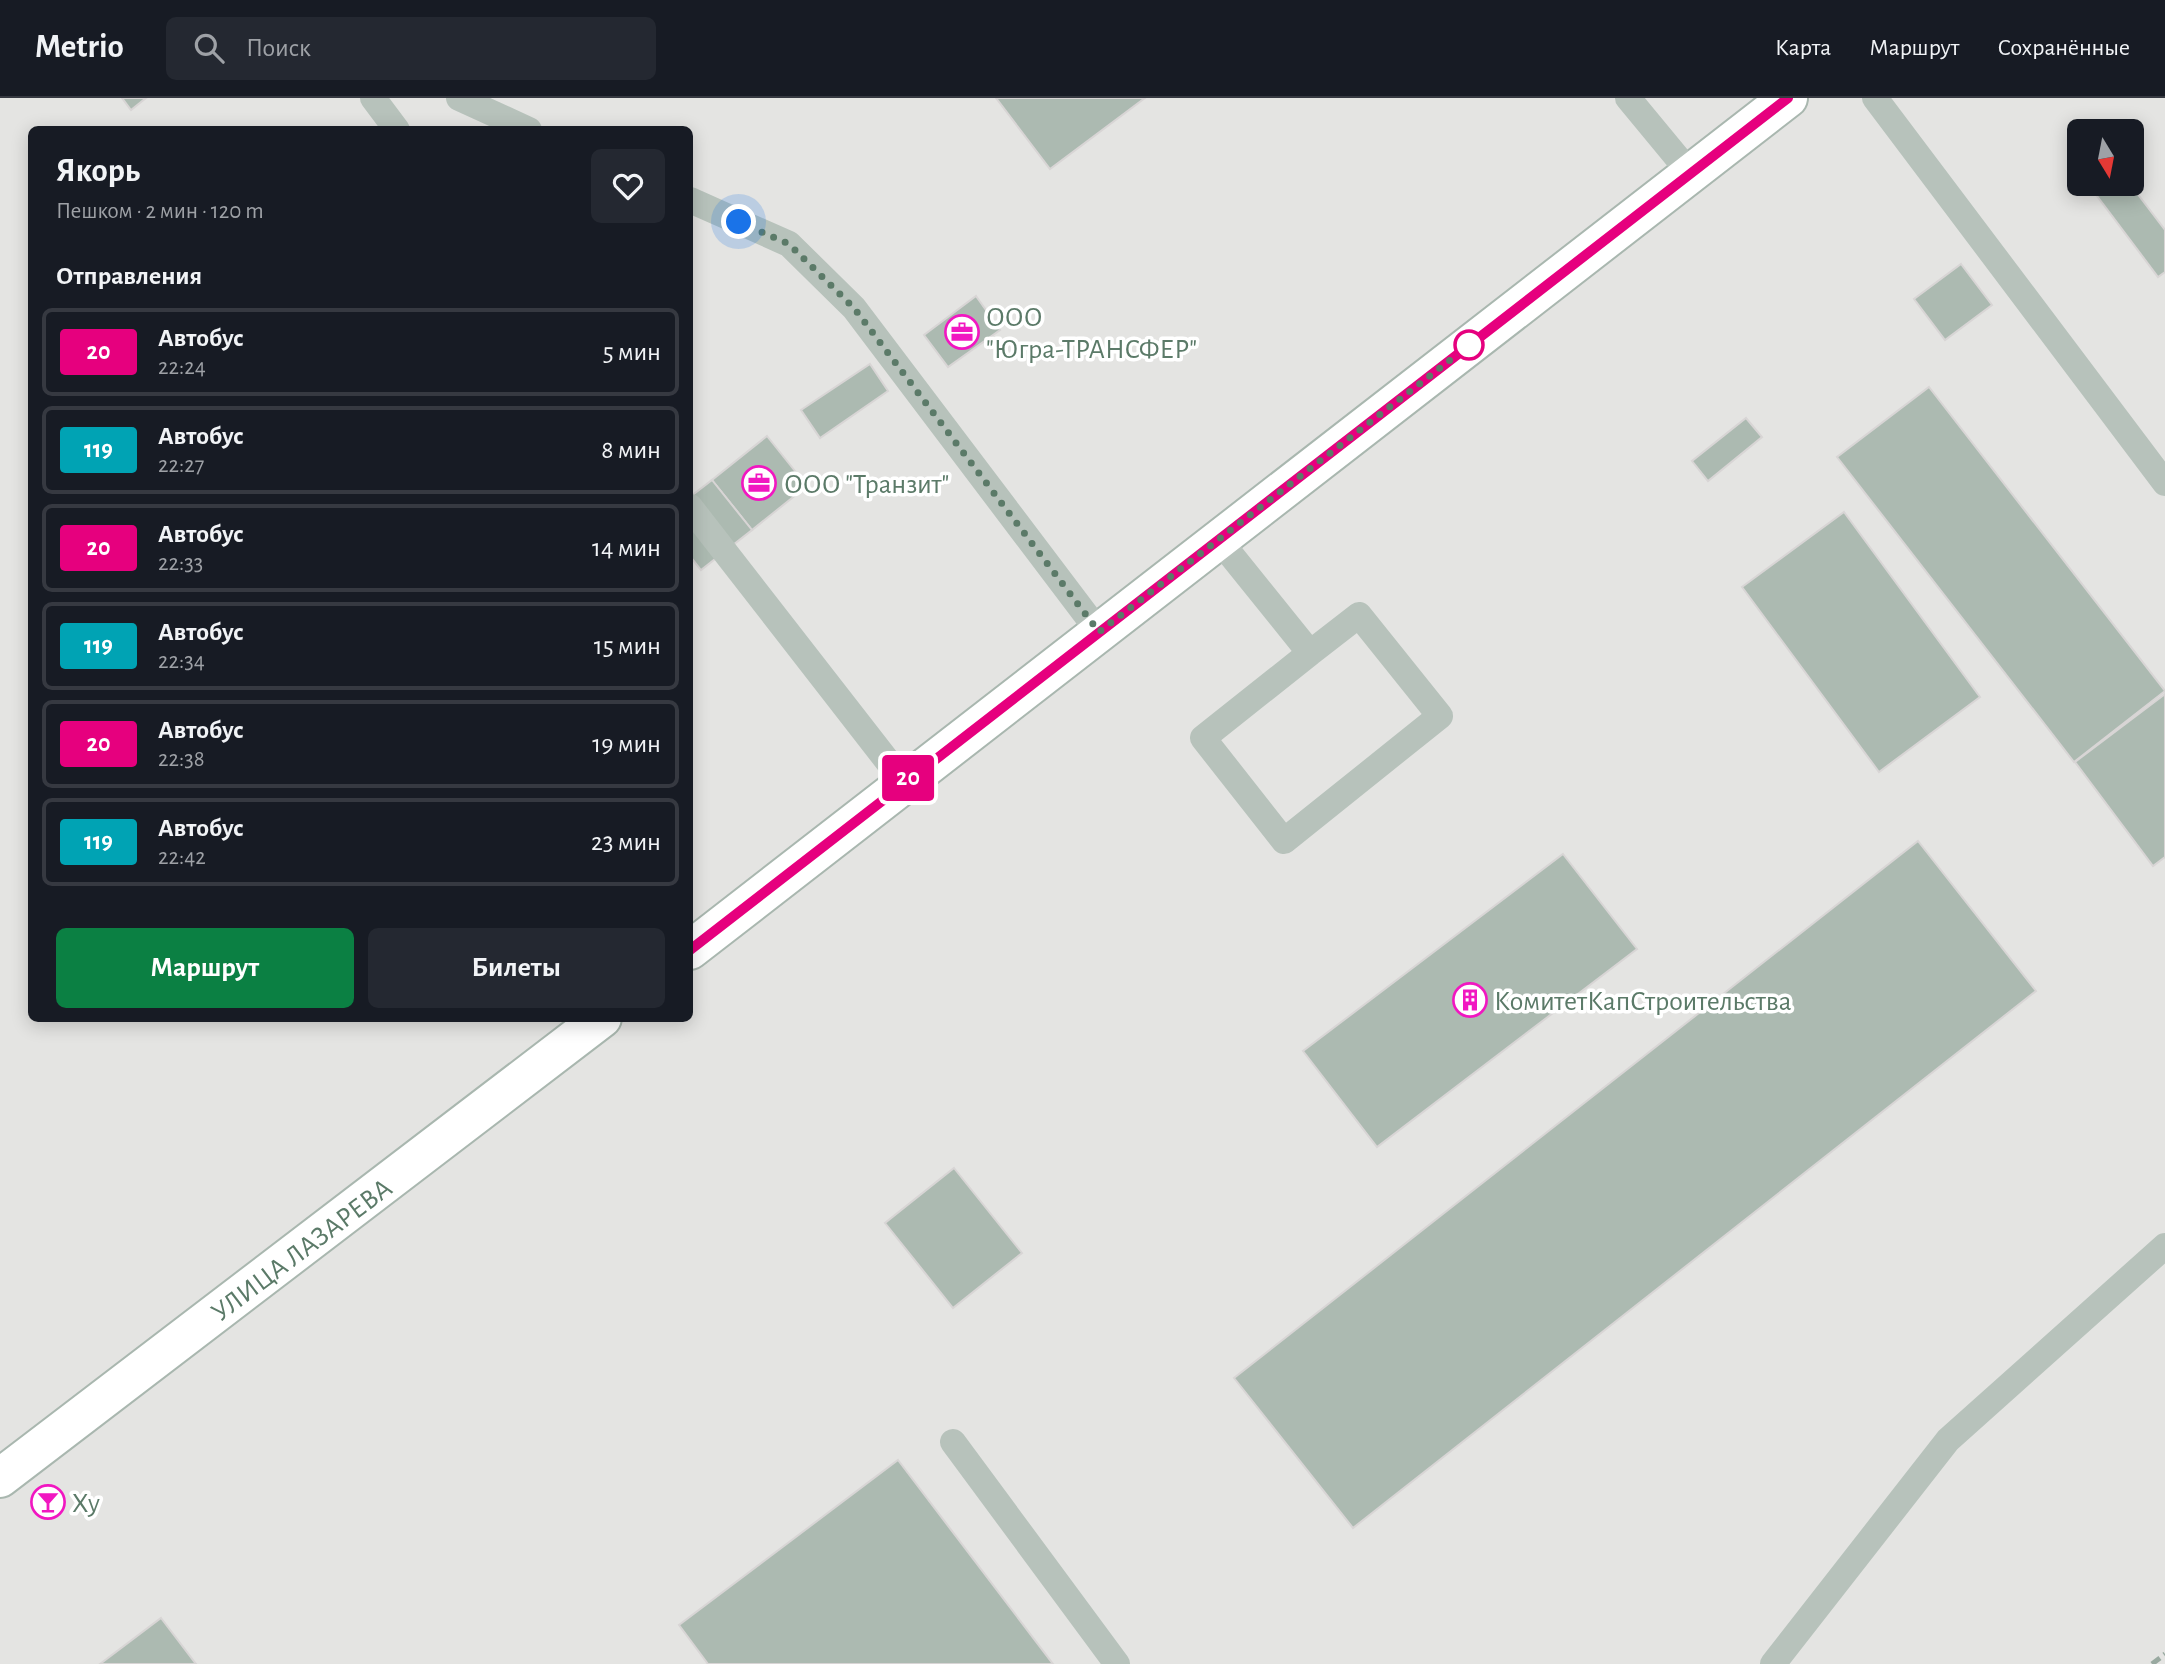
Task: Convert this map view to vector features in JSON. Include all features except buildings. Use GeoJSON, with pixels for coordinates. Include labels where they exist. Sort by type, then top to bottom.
{"type":"FeatureCollection","features":[{"type":"Feature","properties":{"kind":"main road"},"geometry":{"type":"LineString","coordinates":[[693,948],[903,781],[1219,540],[1788,98]]}},
{"type":"Feature","properties":{"kind":"main road","name":"УЛИЦА ЛАЗАРЕВА"},"geometry":{"type":"LineString","coordinates":[[5,1466],[597,1022]]}},
{"type":"Feature","properties":{"kind":"lane"},"geometry":{"type":"LineString","coordinates":[[373,98],[394,126]]}},
{"type":"Feature","properties":{"kind":"lane"},"geometry":{"type":"LineString","coordinates":[[459,98],[520,126]]}},
{"type":"Feature","properties":{"kind":"lane"},"geometry":{"type":"LineString","coordinates":[[1629,98],[1690,173]]}},
{"type":"Feature","properties":{"kind":"lane"},"geometry":{"type":"LineString","coordinates":[[1875,98],[2165,484]]}},
{"type":"Feature","properties":{"kind":"lane"},"geometry":{"type":"LineString","coordinates":[[693,201],[789,244],[854,308],[1099,632]]}},
{"type":"Feature","properties":{"kind":"lane"},"geometry":{"type":"LineString","coordinates":[[693,511],[903,781]]}},
{"type":"Feature","properties":{"kind":"lane"},"geometry":{"type":"LineString","coordinates":[[1219,540],[1310,653]]}},
{"type":"Feature","properties":{"kind":"lane"},"geometry":{"type":"LineString","coordinates":[[1359,615],[1440,716],[1284,841],[1203,738],[1310,653],[1359,615]]}},
{"type":"Feature","properties":{"kind":"lane"},"geometry":{"type":"LineString","coordinates":[[1773,1664],[1948,1440],[2165,1246]]}},
{"type":"Feature","properties":{"kind":"lane"},"geometry":{"type":"LineString","coordinates":[[953,1442],[1116,1664]]}},
{"type":"Feature","properties":{"kind":"shaded area"},"geometry":{"type":"Polygon","coordinates":[[[0,98],[2165,98],[2165,1664],[0,1664],[0,98]]]}},
{"type":"Feature","properties":{"kind":"railway"},"geometry":{"type":"LineString","coordinates":[[2152,1664],[2165,1654]]}},
{"type":"Feature","properties":{"kind":"bus line","name":"20"},"geometry":{"type":"LineString","coordinates":[[693,948],[903,781],[1788,98]]}},
{"type":"Feature","properties":{"kind":"place","name":"ООО \"Югра-ТРАНСФЕР\""},"geometry":{"type":"Point","coordinates":[962,332]}},
{"type":"Feature","properties":{"kind":"place","name":"ООО \"Транзит\""},"geometry":{"type":"Point","coordinates":[759,483]}},
{"type":"Feature","properties":{"kind":"place","name":"КомитетКапСтроительства"},"geometry":{"type":"Point","coordinates":[1470,1000]}},
{"type":"Feature","properties":{"kind":"place","name":"Xy"},"geometry":{"type":"Point","coordinates":[48,1502]}},
{"type":"Feature","properties":{"kind":"route"},"geometry":{"type":"LineString","coordinates":[[739,222],[789,244],[854,308],[1099,632],[1471,344],[1469,345]]}}]}
